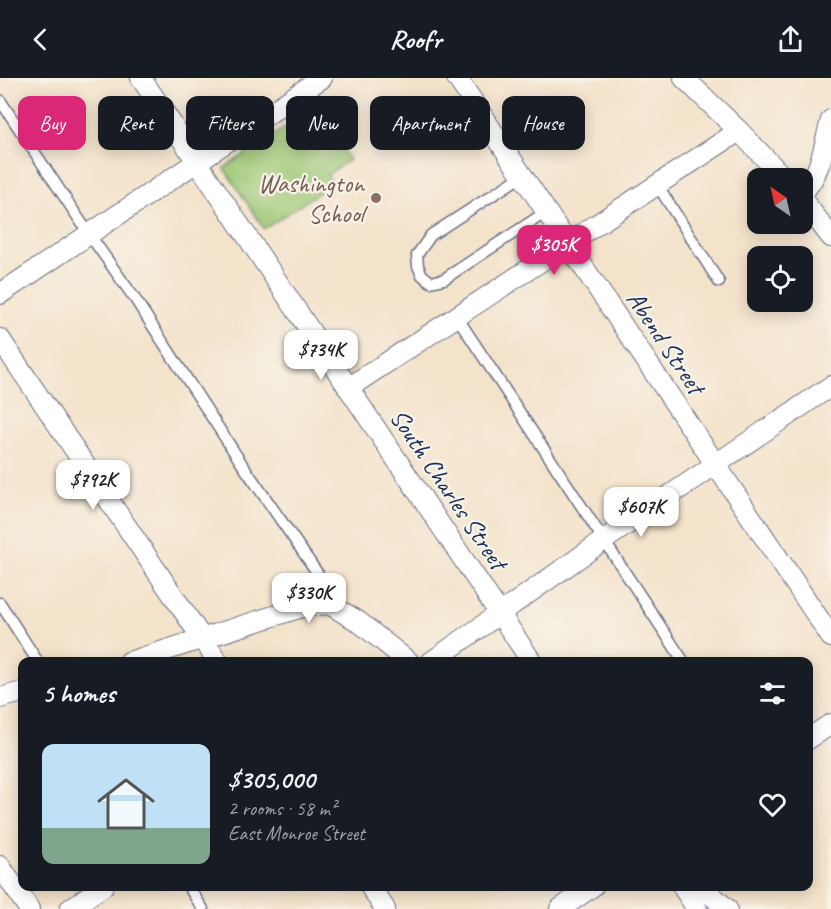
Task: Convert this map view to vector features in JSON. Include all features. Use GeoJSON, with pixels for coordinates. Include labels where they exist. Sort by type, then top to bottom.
{"type":"FeatureCollection","features":[{"type":"Feature","properties":{"kind":"street","name":"South Charles Street"},"geometry":{"type":"LineString","coordinates":[[141,78],[529,657]]}},
{"type":"Feature","properties":{"kind":"street"},"geometry":{"type":"LineString","coordinates":[[0,294],[197,162],[301,84],[322,78]]}},
{"type":"Feature","properties":{"kind":"street","name":"Abend Street"},"geometry":{"type":"LineString","coordinates":[[457,78],[831,637]]}},
{"type":"Feature","properties":{"kind":"street"},"geometry":{"type":"LineString","coordinates":[[684,78],[774,168]]}},
{"type":"Feature","properties":{"kind":"street"},"geometry":{"type":"LineString","coordinates":[[813,179],[831,120]]}},
{"type":"Feature","properties":{"kind":"street"},"geometry":{"type":"LineString","coordinates":[[348,388],[739,131]]}},
{"type":"Feature","properties":{"kind":"street"},"geometry":{"type":"LineString","coordinates":[[813,213],[831,237]]}},
{"type":"Feature","properties":{"kind":"street"},"geometry":{"type":"LineString","coordinates":[[0,339],[215,657]]}},
{"type":"Feature","properties":{"kind":"street"},"geometry":{"type":"LineString","coordinates":[[438,657],[604,540],[829,391]]}},
{"type":"Feature","properties":{"kind":"street"},"geometry":{"type":"LineString","coordinates":[[145,657],[305,606],[329,604],[359,622],[403,657]]}},
{"type":"Feature","properties":{"kind":"street"},"geometry":{"type":"LineString","coordinates":[[0,698],[18,693]]}},
{"type":"Feature","properties":{"kind":"street"},"geometry":{"type":"LineString","coordinates":[[813,737],[831,724]]}},
{"type":"Feature","properties":{"kind":"street"},"geometry":{"type":"LineString","coordinates":[[0,866],[29,909]]}},
{"type":"Feature","properties":{"kind":"street"},"geometry":{"type":"LineString","coordinates":[[70,909],[97,891]]}},
{"type":"Feature","properties":{"kind":"street"},"geometry":{"type":"LineString","coordinates":[[373,891],[385,909]]}},
{"type":"Feature","properties":{"kind":"street"},"geometry":{"type":"LineString","coordinates":[[560,909],[585,891]]}},
{"type":"Feature","properties":{"kind":"street"},"geometry":{"type":"LineString","coordinates":[[685,891],[697,909]]}},
{"type":"Feature","properties":{"kind":"street"},"geometry":{"type":"LineString","coordinates":[[707,891],[727,909]]}},
{"type":"Feature","properties":{"kind":"lane"},"geometry":{"type":"LineString","coordinates":[[0,100],[135,299],[242,464],[326,584],[329,604]]}},
{"type":"Feature","properties":{"kind":"lane"},"geometry":{"type":"LineString","coordinates":[[522,176],[431,235],[417,255],[422,275],[431,282],[444,279],[546,212]]}},
{"type":"Feature","properties":{"kind":"lane"},"geometry":{"type":"LineString","coordinates":[[658,186],[719,282]]}},
{"type":"Feature","properties":{"kind":"lane"},"geometry":{"type":"LineString","coordinates":[[457,317],[681,657]]}},
{"type":"Feature","properties":{"kind":"lane"},"geometry":{"type":"LineString","coordinates":[[0,603],[35,657]]}},
{"type":"Feature","properties":{"kind":"lane"},"geometry":{"type":"LineString","coordinates":[[191,891],[203,909]]}},
{"type":"Feature","properties":{"kind":"green space"},"geometry":{"type":"Polygon","coordinates":[[[286,127],[286,150],[342,150],[349,160],[327,175],[333,183],[264,229],[224,168],[251,150],[274,150],[274,135],[286,127]]]}},
{"type":"Feature","properties":{"kind":"place","name":"Washington School"},"geometry":{"type":"Point","coordinates":[376,198]}}]}
